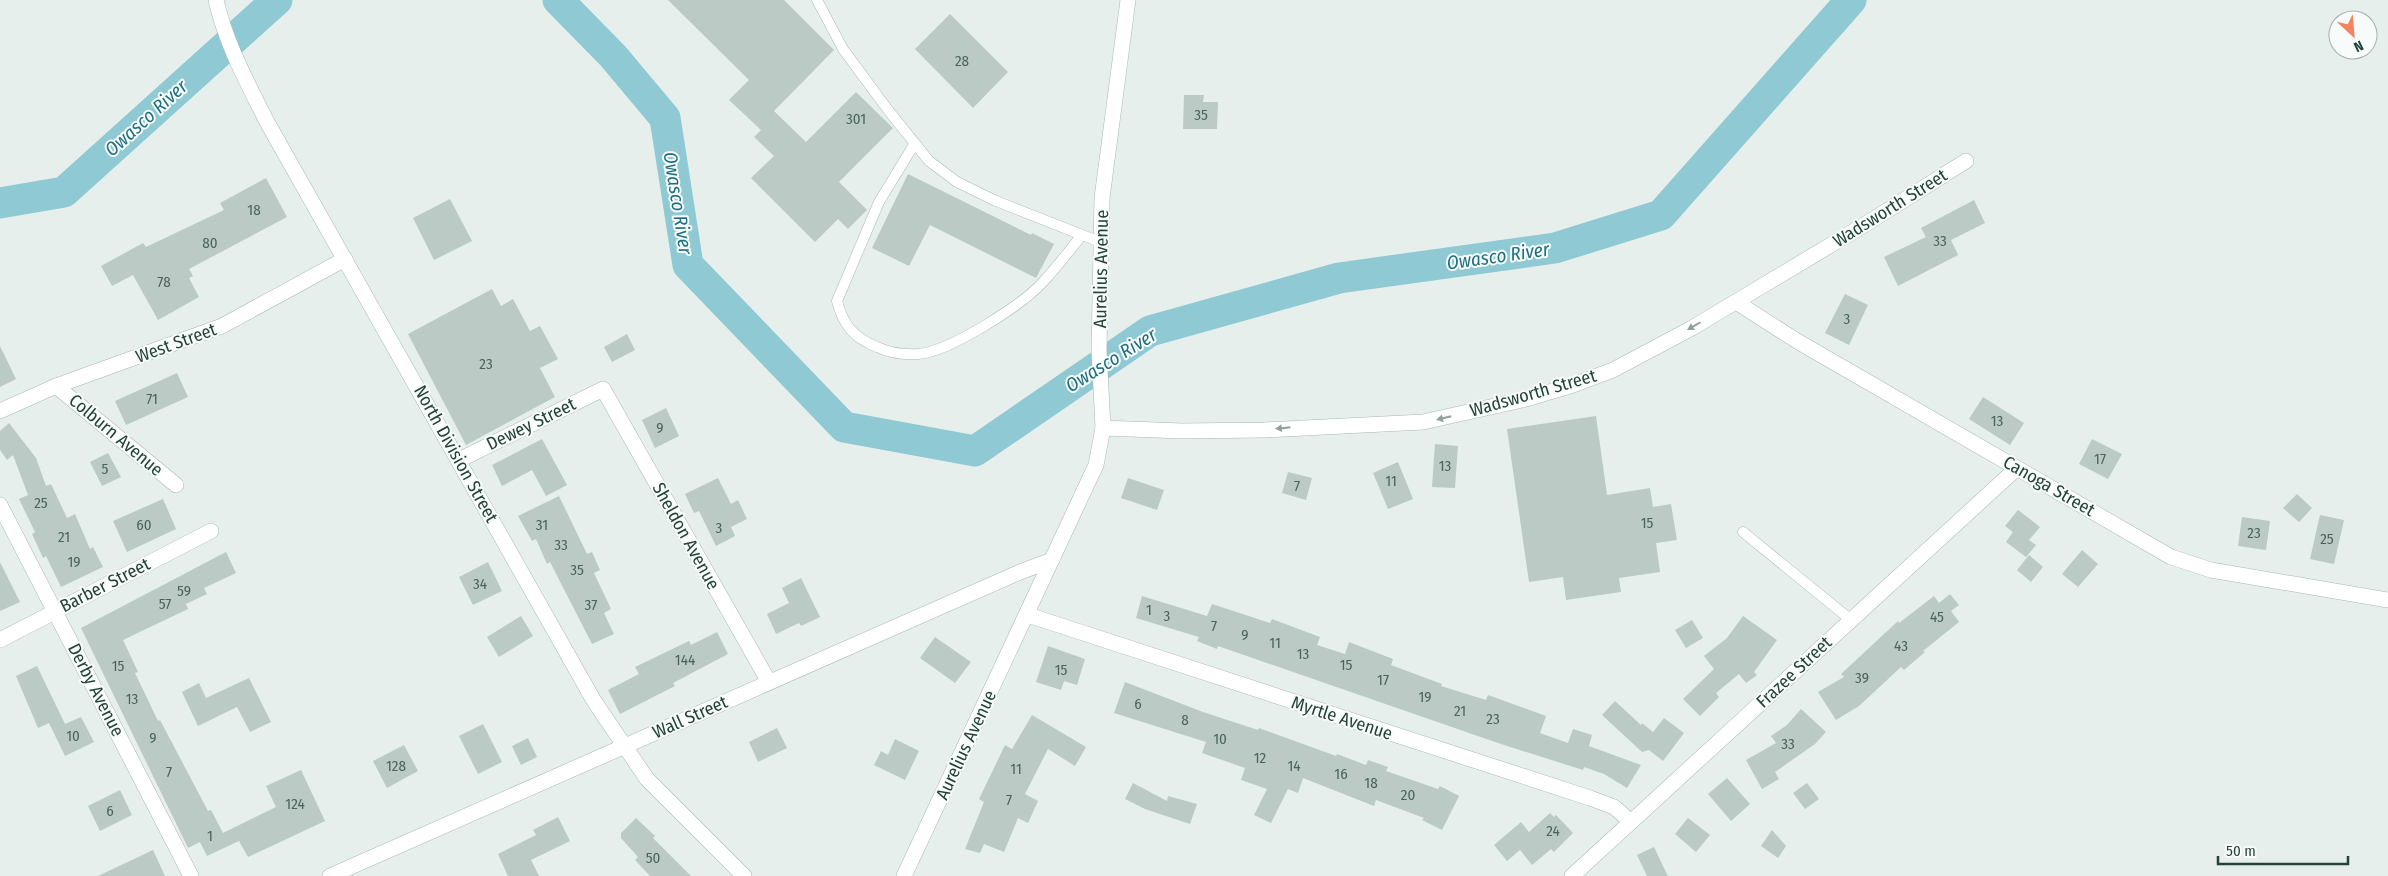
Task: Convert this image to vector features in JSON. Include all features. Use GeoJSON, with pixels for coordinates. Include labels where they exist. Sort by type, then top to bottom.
{"type":"FeatureCollection","features":[{"type":"Feature","properties":{"kind":"street","name":"North Division Street"},"geometry":{"type":"LineString","coordinates":[[216,0],[234,54],[267,122],[594,701],[647,779],[744,876]]}},
{"type":"Feature","properties":{"kind":"street","name":"Aurelius Avenue"},"geometry":{"type":"LineString","coordinates":[[904,876],[1028,615],[1096,465],[1103,412],[1099,350],[1102,198],[1128,0]]}},
{"type":"Feature","properties":{"kind":"street","name":"Wadsworth Street"},"geometry":{"type":"LineString","coordinates":[[1102,428],[1182,431],[1264,430],[1436,420],[1526,399],[1573,385],[1613,370],[1736,302],[1966,160]]}},
{"type":"Feature","properties":{"kind":"street","name":"West Street"},"geometry":{"type":"LineString","coordinates":[[0,411],[56,386],[222,326],[345,259]]}},
{"type":"Feature","properties":{"kind":"street","name":"Canoga Street"},"geometry":{"type":"LineString","coordinates":[[1736,302],[1797,341],[2183,562],[2211,570],[2388,600]]}},
{"type":"Feature","properties":{"kind":"street","name":"Colburn Avenue"},"geometry":{"type":"LineString","coordinates":[[56,386],[176,485]]}},
{"type":"Feature","properties":{"kind":"street","name":"Dewey Street"},"geometry":{"type":"LineString","coordinates":[[459,460],[603,389]]}},
{"type":"Feature","properties":{"kind":"street","name":"Sheldon Avenue"},"geometry":{"type":"LineString","coordinates":[[603,389],[769,682]]}},
{"type":"Feature","properties":{"kind":"street","name":"Frazee Street"},"geometry":{"type":"LineString","coordinates":[[1572,876],[2016,468]]}},
{"type":"Feature","properties":{"kind":"street","name":"Derby Avenue"},"geometry":{"type":"LineString","coordinates":[[0,505],[191,876]]}},
{"type":"Feature","properties":{"kind":"street","name":"Barber Street"},"geometry":{"type":"LineString","coordinates":[[0,640],[211,531]]}},
{"type":"Feature","properties":{"kind":"street","name":"Wall Street"},"geometry":{"type":"LineString","coordinates":[[330,876],[1020,572],[1052,560]]}},
{"type":"Feature","properties":{"kind":"street","name":"Myrtle Avenue"},"geometry":{"type":"LineString","coordinates":[[1028,615],[1590,798],[1614,807],[1631,822]]}},
{"type":"Feature","properties":{"kind":"lane"},"geometry":{"type":"LineString","coordinates":[[817,0],[843,49],[930,161],[957,182],[996,201],[1100,242]]}},
{"type":"Feature","properties":{"kind":"lane"},"geometry":{"type":"LineString","coordinates":[[915,143],[879,202],[837,301],[845,322],[860,341],[890,352],[920,354],[964,339],[1005,313],[1042,284],[1082,235]]}},
{"type":"Feature","properties":{"kind":"lane"},"geometry":{"type":"LineString","coordinates":[[1743,532],[1851,620]]}},
{"type":"Feature","properties":{"kind":"building"},"geometry":{"type":"Polygon","coordinates":[[[668,0],[784,0],[834,50],[774,111],[806,142],[856,92],[893,128],[839,182],[867,210],[848,229],[838,219],[815,242],[751,178],[774,156],[754,137],[761,130],[729,100],[749,80],[668,0]]]}},
{"type":"Feature","properties":{"kind":"building"},"geometry":{"type":"Polygon","coordinates":[[[950,14],[1008,72],[973,108],[915,49],[950,14]]]}},
{"type":"Feature","properties":{"kind":"building"},"geometry":{"type":"Polygon","coordinates":[[[1184,95],[1204,95],[1203,102],[1218,102],[1217,129],[1183,129],[1184,95]]]}},
{"type":"Feature","properties":{"kind":"building"},"geometry":{"type":"Polygon","coordinates":[[[908,174],[1031,235],[1032,233],[1054,244],[1036,278],[930,225],[909,266],[872,248],[908,174]]]}},
{"type":"Feature","properties":{"kind":"building"},"geometry":{"type":"Polygon","coordinates":[[[266,178],[287,217],[189,269],[193,276],[189,278],[199,297],[158,320],[133,275],[112,286],[101,266],[143,243],[146,247],[224,210],[220,203],[266,178]]]}},
{"type":"Feature","properties":{"kind":"building"},"geometry":{"type":"Polygon","coordinates":[[[450,199],[472,241],[434,260],[413,218],[450,199]]]}},
{"type":"Feature","properties":{"kind":"building"},"geometry":{"type":"Polygon","coordinates":[[[1974,200],[1985,223],[1951,240],[1958,255],[1898,286],[1884,257],[1926,237],[1921,228],[1974,200]]]}},
{"type":"Feature","properties":{"kind":"building"},"geometry":{"type":"Polygon","coordinates":[[[492,289],[501,306],[513,299],[530,331],[540,326],[558,359],[540,368],[555,397],[466,445],[408,334],[492,289]]]}},
{"type":"Feature","properties":{"kind":"building"},"geometry":{"type":"Polygon","coordinates":[[[1845,294],[1868,305],[1849,345],[1825,333],[1845,294]]]}},
{"type":"Feature","properties":{"kind":"building"},"geometry":{"type":"Polygon","coordinates":[[[627,334],[635,350],[612,362],[604,347],[627,334]]]}},
{"type":"Feature","properties":{"kind":"building"},"geometry":{"type":"Polygon","coordinates":[[[0,346],[16,379],[0,387],[0,346]]]}},
{"type":"Feature","properties":{"kind":"building"},"geometry":{"type":"Polygon","coordinates":[[[177,373],[188,397],[126,425],[115,401],[177,373]]]}},
{"type":"Feature","properties":{"kind":"building"},"geometry":{"type":"Polygon","coordinates":[[[1983,397],[2024,423],[2010,445],[1969,419],[1983,397]]]}},
{"type":"Feature","properties":{"kind":"building"},"geometry":{"type":"Polygon","coordinates":[[[666,408],[679,436],[655,448],[642,420],[666,408]]]}},
{"type":"Feature","properties":{"kind":"building"},"geometry":{"type":"Polygon","coordinates":[[[1596,416],[1607,495],[1650,488],[1653,507],[1671,504],[1677,540],[1656,543],[1660,572],[1619,578],[1621,592],[1566,600],[1563,577],[1529,582],[1507,429],[1596,416]]]}},
{"type":"Feature","properties":{"kind":"building"},"geometry":{"type":"Polygon","coordinates":[[[9,423],[36,458],[46,486],[51,484],[67,518],[75,514],[90,549],[93,547],[103,567],[61,587],[46,556],[43,558],[32,534],[35,532],[19,499],[28,495],[13,455],[7,460],[0,450],[0,431],[9,423]]]}},
{"type":"Feature","properties":{"kind":"building"},"geometry":{"type":"Polygon","coordinates":[[[542,439],[567,485],[546,496],[532,470],[502,486],[492,465],[542,439]]]}},
{"type":"Feature","properties":{"kind":"building"},"geometry":{"type":"Polygon","coordinates":[[[2092,439],[2122,454],[2108,479],[2079,464],[2092,439]]]}},
{"type":"Feature","properties":{"kind":"building"},"geometry":{"type":"Polygon","coordinates":[[[1435,444],[1458,446],[1455,488],[1432,487],[1435,444]]]}},
{"type":"Feature","properties":{"kind":"building"},"geometry":{"type":"Polygon","coordinates":[[[108,453],[121,477],[102,486],[90,462],[108,453]]]}},
{"type":"Feature","properties":{"kind":"building"},"geometry":{"type":"Polygon","coordinates":[[[1398,462],[1413,499],[1388,509],[1373,473],[1398,462]]]}},
{"type":"Feature","properties":{"kind":"building"},"geometry":{"type":"Polygon","coordinates":[[[1288,472],[1312,478],[1306,500],[1282,493],[1288,472]]]}},
{"type":"Feature","properties":{"kind":"building"},"geometry":{"type":"Polygon","coordinates":[[[718,478],[731,504],[738,500],[747,519],[731,527],[735,536],[716,546],[699,511],[694,513],[685,494],[718,478]]]}},
{"type":"Feature","properties":{"kind":"building"},"geometry":{"type":"Polygon","coordinates":[[[1128,478],[1164,490],[1157,510],[1121,498],[1128,478]]]}},
{"type":"Feature","properties":{"kind":"building"},"geometry":{"type":"Polygon","coordinates":[[[2297,494],[2312,508],[2299,522],[2283,508],[2297,494]]]}},
{"type":"Feature","properties":{"kind":"building"},"geometry":{"type":"Polygon","coordinates":[[[559,496],[587,554],[592,552],[600,570],[594,573],[611,609],[604,613],[614,634],[592,644],[550,562],[547,564],[536,539],[532,541],[518,516],[559,496]]]}},
{"type":"Feature","properties":{"kind":"building"},"geometry":{"type":"Polygon","coordinates":[[[163,499],[176,529],[127,552],[113,521],[163,499]]]}},
{"type":"Feature","properties":{"kind":"building"},"geometry":{"type":"Polygon","coordinates":[[[2018,510],[2040,527],[2029,540],[2036,545],[2026,557],[2006,542],[2013,532],[2005,526],[2018,510]]]}},
{"type":"Feature","properties":{"kind":"building"},"geometry":{"type":"Polygon","coordinates":[[[2320,515],[2344,520],[2334,564],[2310,559],[2320,515]]]}},
{"type":"Feature","properties":{"kind":"building"},"geometry":{"type":"Polygon","coordinates":[[[2242,517],[2270,521],[2266,550],[2238,546],[2242,517]]]}},
{"type":"Feature","properties":{"kind":"building"},"geometry":{"type":"Polygon","coordinates":[[[2082,550],[2098,564],[2078,587],[2062,574],[2082,550]]]}},
{"type":"Feature","properties":{"kind":"building"},"geometry":{"type":"Polygon","coordinates":[[[226,552],[236,573],[204,588],[207,594],[186,604],[188,609],[123,640],[138,672],[135,673],[158,721],[160,720],[208,811],[211,810],[223,833],[276,807],[266,786],[301,770],[325,821],[248,857],[239,841],[207,856],[200,842],[188,848],[81,628],[226,552]]]}},
{"type":"Feature","properties":{"kind":"building"},"geometry":{"type":"Polygon","coordinates":[[[2029,555],[2043,567],[2031,582],[2017,570],[2029,555]]]}},
{"type":"Feature","properties":{"kind":"building"},"geometry":{"type":"Polygon","coordinates":[[[0,562],[20,602],[0,611],[0,562]]]}},
{"type":"Feature","properties":{"kind":"building"},"geometry":{"type":"Polygon","coordinates":[[[488,562],[502,591],[473,605],[459,577],[488,562]]]}},
{"type":"Feature","properties":{"kind":"building"},"geometry":{"type":"Polygon","coordinates":[[[801,578],[820,617],[801,626],[799,623],[776,634],[767,614],[789,603],[782,588],[801,578]]]}},
{"type":"Feature","properties":{"kind":"building"},"geometry":{"type":"Polygon","coordinates":[[[1950,594],[1959,605],[1951,611],[1959,622],[1923,651],[1925,652],[1904,670],[1901,667],[1859,706],[1836,720],[1818,692],[1844,677],[1841,674],[1898,621],[1899,623],[1934,596],[1939,603],[1950,594]]]}},
{"type":"Feature","properties":{"kind":"building"},"geometry":{"type":"Polygon","coordinates":[[[1142,596],[1207,616],[1212,604],[1270,623],[1272,619],[1320,637],[1317,645],[1345,654],[1349,642],[1393,659],[1391,665],[1442,684],[1441,686],[1486,700],[1488,695],[1546,716],[1540,733],[1568,743],[1573,729],[1592,735],[1589,746],[1641,765],[1627,788],[1604,774],[1584,767],[1583,770],[1498,743],[1218,646],[1217,649],[1197,641],[1199,637],[1136,618],[1142,596]]]}},
{"type":"Feature","properties":{"kind":"building"},"geometry":{"type":"Polygon","coordinates":[[[521,616],[533,636],[499,657],[487,637],[521,616]]]}},
{"type":"Feature","properties":{"kind":"building"},"geometry":{"type":"Polygon","coordinates":[[[1743,616],[1777,640],[1754,672],[1757,675],[1746,683],[1739,674],[1716,693],[1719,697],[1700,716],[1683,699],[1714,669],[1704,656],[1727,638],[1743,616]]]}},
{"type":"Feature","properties":{"kind":"building"},"geometry":{"type":"Polygon","coordinates":[[[1692,620],[1703,638],[1686,648],[1675,630],[1692,620]]]}},
{"type":"Feature","properties":{"kind":"building"},"geometry":{"type":"Polygon","coordinates":[[[717,632],[728,654],[673,683],[675,686],[620,714],[608,690],[639,674],[635,667],[689,641],[691,645],[717,632]]]}},
{"type":"Feature","properties":{"kind":"building"},"geometry":{"type":"Polygon","coordinates":[[[935,637],[971,662],[955,683],[920,658],[935,637]]]}},
{"type":"Feature","properties":{"kind":"building"},"geometry":{"type":"Polygon","coordinates":[[[1048,646],[1085,659],[1077,685],[1064,681],[1061,690],[1036,682],[1048,646]]]}},
{"type":"Feature","properties":{"kind":"building"},"geometry":{"type":"Polygon","coordinates":[[[37,666],[65,724],[81,717],[94,742],[65,756],[49,723],[38,728],[16,676],[37,666]]]}},
{"type":"Feature","properties":{"kind":"building"},"geometry":{"type":"Polygon","coordinates":[[[249,678],[271,722],[250,732],[237,707],[198,726],[182,692],[199,683],[206,698],[249,678]]]}},
{"type":"Feature","properties":{"kind":"building"},"geometry":{"type":"Polygon","coordinates":[[[1125,682],[1203,712],[1258,730],[1259,728],[1336,756],[1337,754],[1366,765],[1368,760],[1388,767],[1386,771],[1438,789],[1440,786],[1459,796],[1442,830],[1422,820],[1424,818],[1376,800],[1374,806],[1303,778],[1298,793],[1288,789],[1271,823],[1254,815],[1267,789],[1241,780],[1245,768],[1202,753],[1206,742],[1114,713],[1125,682]]]}},
{"type":"Feature","properties":{"kind":"building"},"geometry":{"type":"Polygon","coordinates":[[[1615,701],[1641,725],[1642,723],[1653,732],[1664,718],[1684,733],[1663,761],[1649,750],[1642,752],[1602,715],[1615,701]]]}},
{"type":"Feature","properties":{"kind":"building"},"geometry":{"type":"Polygon","coordinates":[[[1801,709],[1826,732],[1815,744],[1775,772],[1779,779],[1762,789],[1746,760],[1776,743],[1771,736],[1787,725],[1801,709]]]}},
{"type":"Feature","properties":{"kind":"building"},"geometry":{"type":"Polygon","coordinates":[[[1032,715],[1086,747],[1075,766],[1048,749],[1025,794],[1038,801],[1028,823],[1018,818],[1004,852],[984,844],[980,853],[965,849],[984,802],[979,799],[1005,745],[1012,749],[1032,715]]]}},
{"type":"Feature","properties":{"kind":"building"},"geometry":{"type":"Polygon","coordinates":[[[483,724],[502,762],[478,774],[459,736],[483,724]]]}},
{"type":"Feature","properties":{"kind":"building"},"geometry":{"type":"Polygon","coordinates":[[[777,728],[787,748],[758,762],[749,742],[777,728]]]}},
{"type":"Feature","properties":{"kind":"building"},"geometry":{"type":"Polygon","coordinates":[[[528,738],[537,757],[521,765],[512,746],[528,738]]]}},
{"type":"Feature","properties":{"kind":"building"},"geometry":{"type":"Polygon","coordinates":[[[895,739],[919,751],[905,780],[874,765],[881,751],[888,755],[895,739]]]}},
{"type":"Feature","properties":{"kind":"building"},"geometry":{"type":"Polygon","coordinates":[[[404,745],[418,771],[387,788],[373,761],[404,745]]]}},
{"type":"Feature","properties":{"kind":"building"},"geometry":{"type":"Polygon","coordinates":[[[1727,778],[1750,804],[1731,821],[1708,794],[1727,778]]]}},
{"type":"Feature","properties":{"kind":"building"},"geometry":{"type":"Polygon","coordinates":[[[1133,783],[1167,801],[1168,796],[1197,804],[1190,824],[1145,809],[1125,799],[1133,783]]]}},
{"type":"Feature","properties":{"kind":"building"},"geometry":{"type":"Polygon","coordinates":[[[1807,783],[1819,799],[1805,809],[1793,793],[1807,783]]]}},
{"type":"Feature","properties":{"kind":"building"},"geometry":{"type":"Polygon","coordinates":[[[120,790],[132,815],[100,831],[88,806],[120,790]]]}},
{"type":"Feature","properties":{"kind":"building"},"geometry":{"type":"Polygon","coordinates":[[[1550,813],[1554,817],[1556,815],[1573,833],[1554,852],[1551,849],[1532,865],[1520,850],[1507,861],[1494,845],[1521,822],[1529,832],[1550,813]]]}},
{"type":"Feature","properties":{"kind":"building"},"geometry":{"type":"Polygon","coordinates":[[[558,817],[570,841],[531,860],[539,876],[508,876],[498,854],[536,835],[533,830],[558,817]]]}},
{"type":"Feature","properties":{"kind":"building"},"geometry":{"type":"Polygon","coordinates":[[[636,818],[691,876],[650,876],[635,860],[638,857],[621,838],[621,833],[636,818]]]}},
{"type":"Feature","properties":{"kind":"building"},"geometry":{"type":"Polygon","coordinates":[[[1688,818],[1710,835],[1696,852],[1675,834],[1688,818]]]}},
{"type":"Feature","properties":{"kind":"building"},"geometry":{"type":"Polygon","coordinates":[[[1772,830],[1786,846],[1778,858],[1761,846],[1772,830]]]}},
{"type":"Feature","properties":{"kind":"building"},"geometry":{"type":"Polygon","coordinates":[[[1654,847],[1668,876],[1647,876],[1637,855],[1654,847]]]}},
{"type":"Feature","properties":{"kind":"building"},"geometry":{"type":"Polygon","coordinates":[[[153,850],[165,876],[98,876],[153,850]]]}},
{"type":"Feature","properties":{"kind":"waterway","name":"Owasco River"},"geometry":{"type":"LineString","coordinates":[[0,203],[64,192],[277,0]]}},
{"type":"Feature","properties":{"kind":"waterway","name":"Owasco River"},"geometry":{"type":"LineString","coordinates":[[558,0],[613,56],[665,118],[688,265],[844,427],[975,451],[1150,331],[1339,278],[1555,248],[1661,215],[1851,0]]}}]}
